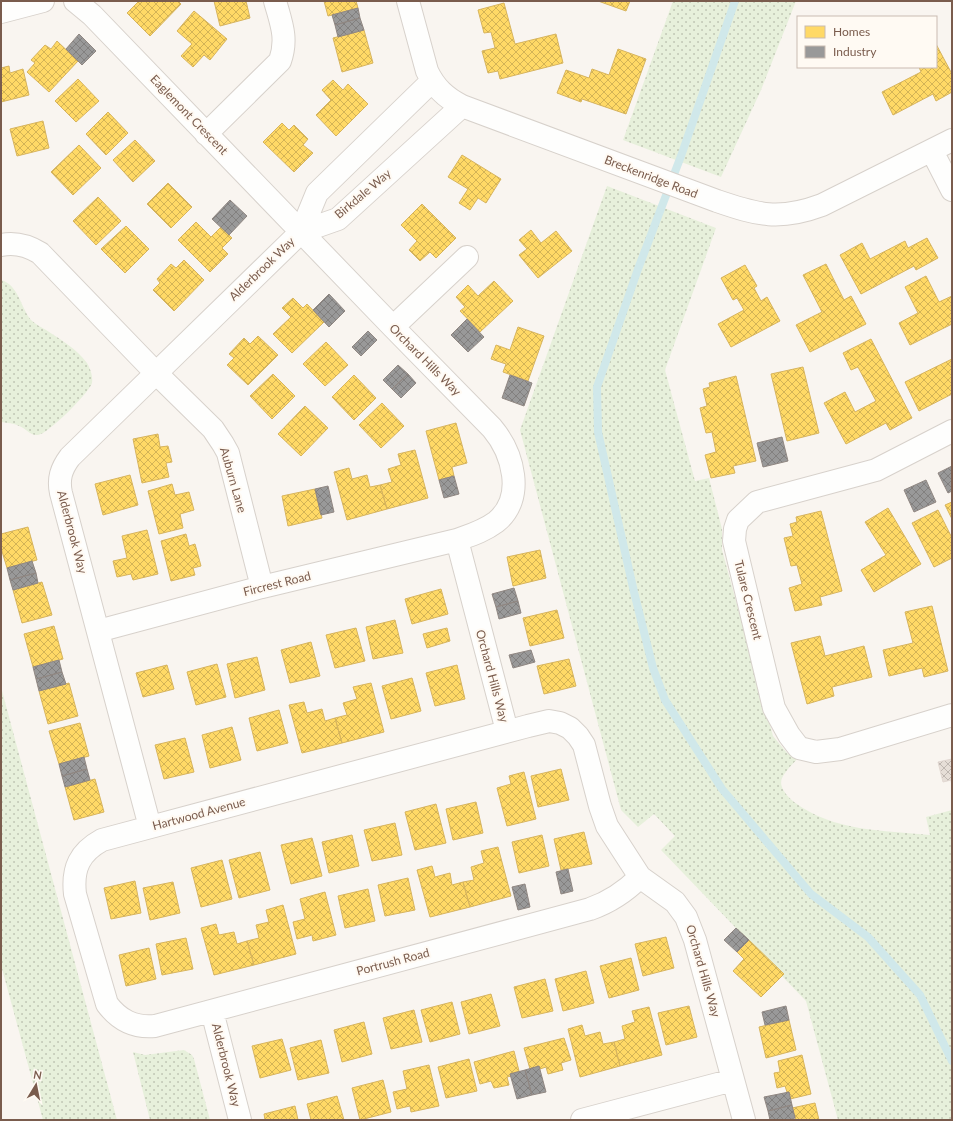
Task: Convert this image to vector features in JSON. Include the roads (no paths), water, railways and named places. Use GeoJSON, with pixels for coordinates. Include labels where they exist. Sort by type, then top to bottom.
{"type":"FeatureCollection","features":[{"type":"Feature","properties":{"kind":"street"},"geometry":{"type":"LineString","coordinates":[[1,12],[43,1]]}},
{"type":"Feature","properties":{"kind":"street","name":"Eaglemont Crescent"},"geometry":{"type":"LineString","coordinates":[[75,1],[92,15],[301,232]]}},
{"type":"Feature","properties":{"kind":"street"},"geometry":{"type":"LineString","coordinates":[[206,134],[280,61],[284,51],[285,40],[275,1]]}},
{"type":"Feature","properties":{"kind":"street","name":"Breckenridge Road"},"geometry":{"type":"LineString","coordinates":[[408,1],[427,71],[432,81],[450,100],[462,106],[748,212],[762,214],[792,214],[822,206],[952,140]]}},
{"type":"Feature","properties":{"kind":"street"},"geometry":{"type":"LineString","coordinates":[[301,232],[316,193],[432,81]]}},
{"type":"Feature","properties":{"kind":"street","name":"Birkdale Way"},"geometry":{"type":"LineString","coordinates":[[301,232],[338,219],[462,106]]}},
{"type":"Feature","properties":{"kind":"street"},"geometry":{"type":"LineString","coordinates":[[932,151],[952,190]]}},
{"type":"Feature","properties":{"kind":"street","name":"Orchard Hills Way"},"geometry":{"type":"LineString","coordinates":[[301,232],[501,438],[514,476],[515,487],[511,502],[497,521],[483,530],[457,540],[507,732],[549,721],[560,723],[570,728],[584,745],[600,806],[608,826],[640,877],[675,902],[686,916],[696,940],[744,1120]]}},
{"type":"Feature","properties":{"kind":"street","name":"Alderbrook Way"},"geometry":{"type":"LineString","coordinates":[[150,827],[61,493],[60,477],[62,469],[70,457],[301,232]]}},
{"type":"Feature","properties":{"kind":"street"},"geometry":{"type":"LineString","coordinates":[[1,246],[14,244],[23,245],[40,252],[156,373]]}},
{"type":"Feature","properties":{"kind":"street"},"geometry":{"type":"LineString","coordinates":[[393,328],[466,257]]}},
{"type":"Feature","properties":{"kind":"street","name":"Auburn Lane"},"geometry":{"type":"LineString","coordinates":[[156,373],[212,429],[228,453],[262,587]]}},
{"type":"Feature","properties":{"kind":"street","name":"Tulare Crescent"},"geometry":{"type":"LineString","coordinates":[[952,431],[876,470],[757,502],[738,520],[735,529],[734,541],[774,708],[789,735],[799,748],[816,752],[840,749],[952,715]]}},
{"type":"Feature","properties":{"kind":"street","name":"Fircrest Road"},"geometry":{"type":"LineString","coordinates":[[98,631],[262,587],[457,540]]}},
{"type":"Feature","properties":{"kind":"street","name":"Hartwood Avenue"},"geometry":{"type":"LineString","coordinates":[[137,1026],[122,1020],[107,1004],[75,894],[75,873],[84,854],[92,846],[102,840],[507,732]]}},
{"type":"Feature","properties":{"kind":"street","name":"Portrush Road"},"geometry":{"type":"LineString","coordinates":[[137,1026],[155,1026],[590,909],[605,904],[619,896],[640,877]]}},
{"type":"Feature","properties":{"kind":"street","name":"Alderbrook Way"},"geometry":{"type":"LineString","coordinates":[[212,1011],[240,1120]]}},
{"type":"Feature","properties":{"kind":"street"},"geometry":{"type":"LineString","coordinates":[[582,1120],[734,1080]]}},
{"type":"Feature","properties":{"kind":"waterway"},"geometry":{"type":"LineString","coordinates":[[735,1],[681,156],[638,269],[597,387],[598,432],[634,592],[653,668],[665,700],[722,789],[811,894],[868,937],[920,995],[952,1061]]}}]}
